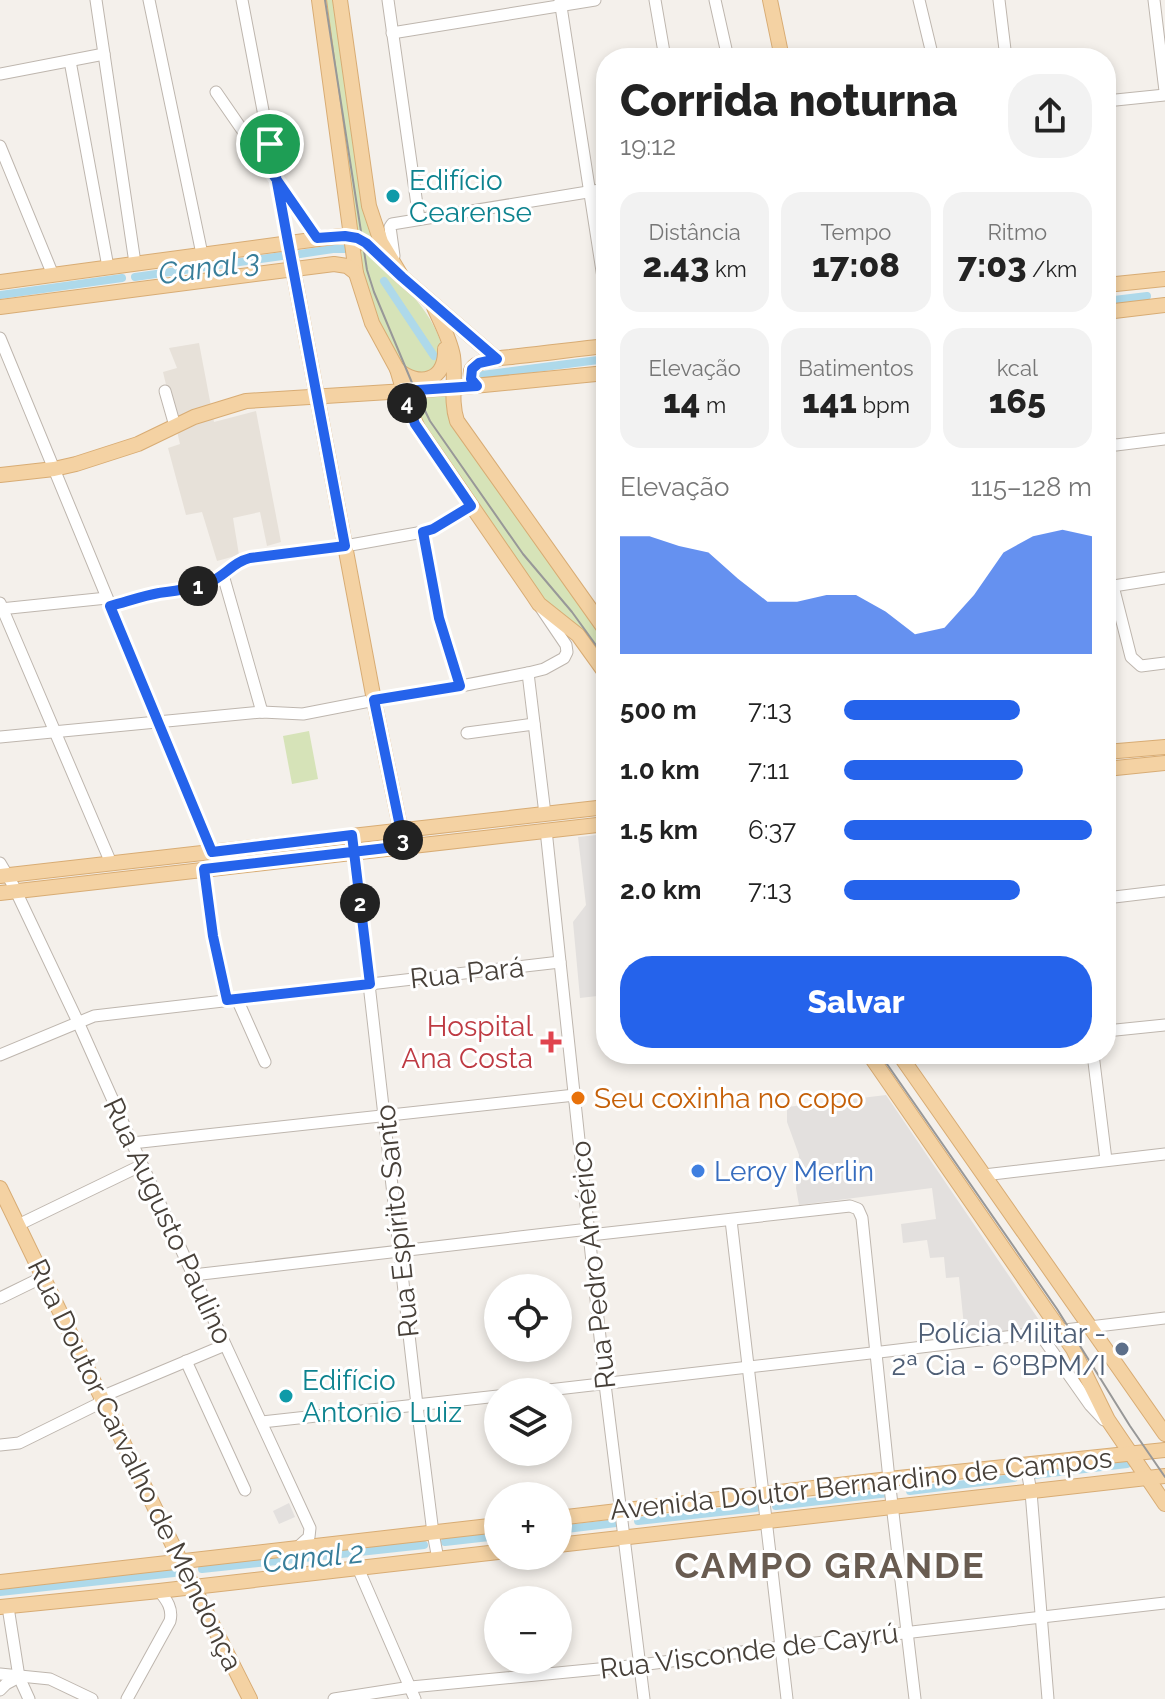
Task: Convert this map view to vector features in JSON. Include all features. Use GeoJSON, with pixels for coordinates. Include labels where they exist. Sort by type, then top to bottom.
{"type":"FeatureCollection","features":[{"type":"Feature","properties":{"kind":"main road"},"geometry":{"type":"LineString","coordinates":[[319,0],[356,273],[372,323],[397,369],[415,424],[539,604],[578,635],[596,660]]}},
{"type":"Feature","properties":{"kind":"main road"},"geometry":{"type":"LineString","coordinates":[[340,0],[369,206],[379,237],[402,277]]}},
{"type":"Feature","properties":{"kind":"main road"},"geometry":{"type":"LineString","coordinates":[[770,0],[780,48]]}},
{"type":"Feature","properties":{"kind":"main road"},"geometry":{"type":"LineString","coordinates":[[0,282],[317,238],[353,237],[366,243],[497,359]]}},
{"type":"Feature","properties":{"kind":"main road"},"geometry":{"type":"LineString","coordinates":[[288,242],[404,846]]}},
{"type":"Feature","properties":{"kind":"main road"},"geometry":{"type":"LineString","coordinates":[[0,307],[338,263],[356,273]]}},
{"type":"Feature","properties":{"kind":"main road"},"geometry":{"type":"LineString","coordinates":[[130,264],[130,290]]}},
{"type":"Feature","properties":{"kind":"main road"},"geometry":{"type":"LineString","coordinates":[[1116,284],[1165,279]]}},
{"type":"Feature","properties":{"kind":"main road"},"geometry":{"type":"LineString","coordinates":[[432,303],[451,348],[450,385],[459,425],[596,617]]}},
{"type":"Feature","properties":{"kind":"main road"},"geometry":{"type":"LineString","coordinates":[[1116,311],[1165,305]]}},
{"type":"Feature","properties":{"kind":"main road"},"geometry":{"type":"LineString","coordinates":[[397,369],[414,379],[427,379],[440,372],[446,353],[439,318]]}},
{"type":"Feature","properties":{"kind":"main road"},"geometry":{"type":"LineString","coordinates":[[474,386],[472,369],[479,363],[596,347]]}},
{"type":"Feature","properties":{"kind":"main road"},"geometry":{"type":"LineString","coordinates":[[0,475],[76,464],[138,444],[213,410],[246,401],[450,385],[474,386],[596,374]]}},
{"type":"Feature","properties":{"kind":"main road"},"geometry":{"type":"LineString","coordinates":[[456,418],[461,402],[474,386]]}},
{"type":"Feature","properties":{"kind":"main road"},"geometry":{"type":"LineString","coordinates":[[1116,751],[1165,747]]}},
{"type":"Feature","properties":{"kind":"main road"},"geometry":{"type":"LineString","coordinates":[[1116,768],[1165,763]]}},
{"type":"Feature","properties":{"kind":"main road"},"geometry":{"type":"LineString","coordinates":[[2,871],[111,863],[596,808]]}},
{"type":"Feature","properties":{"kind":"main road"},"geometry":{"type":"LineString","coordinates":[[546,830],[548,819],[552,816],[580,810]]}},
{"type":"Feature","properties":{"kind":"main road"},"geometry":{"type":"LineString","coordinates":[[0,893],[596,825]]}},
{"type":"Feature","properties":{"kind":"main road"},"geometry":{"type":"LineString","coordinates":[[876,1064],[1077,1356],[1102,1410],[1165,1504]]}},
{"type":"Feature","properties":{"kind":"main road"},"geometry":{"type":"LineString","coordinates":[[888,1081],[889,1073],[897,1064]]}},
{"type":"Feature","properties":{"kind":"main road"},"geometry":{"type":"LineString","coordinates":[[911,1064],[984,1175],[1160,1422],[1165,1434]]}},
{"type":"Feature","properties":{"kind":"main road","name":"Rua Doutor Carvalho de Mendonça"},"geometry":{"type":"LineString","coordinates":[[0,1188],[5,1210],[18,1225],[250,1699]]}},
{"type":"Feature","properties":{"kind":"main road"},"geometry":{"type":"LineString","coordinates":[[1045,1308],[1053,1310],[1061,1307],[1068,1295]]}},
{"type":"Feature","properties":{"kind":"main road","name":"Avenida Doutor Bernardino de Campos"},"geometry":{"type":"LineString","coordinates":[[572,1516],[1165,1450]]}},
{"type":"Feature","properties":{"kind":"main road","name":"Avenida Doutor Bernardino de Campos"},"geometry":{"type":"LineString","coordinates":[[572,1544],[1165,1476]]}},
{"type":"Feature","properties":{"kind":"main road"},"geometry":{"type":"LineString","coordinates":[[0,1582],[484,1527]]}},
{"type":"Feature","properties":{"kind":"main road"},"geometry":{"type":"LineString","coordinates":[[4,1607],[484,1554]]}},
{"type":"Feature","properties":{"kind":"street"},"geometry":{"type":"LineString","coordinates":[[96,0],[130,264]]}},
{"type":"Feature","properties":{"kind":"street"},"geometry":{"type":"LineString","coordinates":[[150,0],[202,254]]}},
{"type":"Feature","properties":{"kind":"street"},"geometry":{"type":"LineString","coordinates":[[242,0],[288,242]]}},
{"type":"Feature","properties":{"kind":"street"},"geometry":{"type":"LineString","coordinates":[[388,0],[419,219]]}},
{"type":"Feature","properties":{"kind":"street"},"geometry":{"type":"LineString","coordinates":[[392,33],[561,3],[595,0]]}},
{"type":"Feature","properties":{"kind":"street"},"geometry":{"type":"LineString","coordinates":[[655,0],[663,48]]}},
{"type":"Feature","properties":{"kind":"street"},"geometry":{"type":"LineString","coordinates":[[715,0],[726,48]]}},
{"type":"Feature","properties":{"kind":"street"},"geometry":{"type":"LineString","coordinates":[[919,0],[931,48]]}},
{"type":"Feature","properties":{"kind":"street"},"geometry":{"type":"LineString","coordinates":[[999,0],[1005,48]]}},
{"type":"Feature","properties":{"kind":"street"},"geometry":{"type":"LineString","coordinates":[[1116,100],[1165,93],[1154,0]]}},
{"type":"Feature","properties":{"kind":"street"},"geometry":{"type":"LineString","coordinates":[[561,3],[596,235]]}},
{"type":"Feature","properties":{"kind":"street"},"geometry":{"type":"LineString","coordinates":[[0,74],[104,54]]}},
{"type":"Feature","properties":{"kind":"street"},"geometry":{"type":"LineString","coordinates":[[70,61],[108,267]]}},
{"type":"Feature","properties":{"kind":"street"},"geometry":{"type":"LineString","coordinates":[[216,92],[317,238]]}},
{"type":"Feature","properties":{"kind":"street"},"geometry":{"type":"LineString","coordinates":[[254,147],[270,144]]}},
{"type":"Feature","properties":{"kind":"street"},"geometry":{"type":"LineString","coordinates":[[0,146],[53,275]]}},
{"type":"Feature","properties":{"kind":"street"},"geometry":{"type":"LineString","coordinates":[[392,262],[391,225],[596,191]]}},
{"type":"Feature","properties":{"kind":"street"},"geometry":{"type":"LineString","coordinates":[[283,213],[296,207]]}},
{"type":"Feature","properties":{"kind":"street"},"geometry":{"type":"LineString","coordinates":[[0,338],[212,852]]}},
{"type":"Feature","properties":{"kind":"street"},"geometry":{"type":"LineString","coordinates":[[165,391],[175,426]]}},
{"type":"Feature","properties":{"kind":"street"},"geometry":{"type":"LineString","coordinates":[[1116,445],[1165,439]]}},
{"type":"Feature","properties":{"kind":"street"},"geometry":{"type":"LineString","coordinates":[[111,863],[1,607],[109,602],[174,592],[203,585],[250,558],[423,532],[471,506]]}},
{"type":"Feature","properties":{"kind":"street"},"geometry":{"type":"LineString","coordinates":[[423,532],[439,618],[460,686]]}},
{"type":"Feature","properties":{"kind":"street"},"geometry":{"type":"LineString","coordinates":[[223,575],[262,712]]}},
{"type":"Feature","properties":{"kind":"street"},"geometry":{"type":"LineString","coordinates":[[1116,585],[1165,578]]}},
{"type":"Feature","properties":{"kind":"street"},"geometry":{"type":"LineString","coordinates":[[0,737],[262,712],[303,714],[528,673],[550,666],[564,658],[567,652],[566,645],[539,604]]}},
{"type":"Feature","properties":{"kind":"street"},"geometry":{"type":"LineString","coordinates":[[1116,606],[1131,657],[1141,666],[1165,663]]}},
{"type":"Feature","properties":{"kind":"street"},"geometry":{"type":"LineString","coordinates":[[528,673],[545,814]]}},
{"type":"Feature","properties":{"kind":"street"},"geometry":{"type":"LineString","coordinates":[[467,733],[534,724]]}},
{"type":"Feature","properties":{"kind":"street","name":"Rua Pedro Américo"},"geometry":{"type":"LineString","coordinates":[[546,830],[605,1384],[644,1699]]}},
{"type":"Feature","properties":{"kind":"street","name":"Rua Espírito Santo"},"geometry":{"type":"LineString","coordinates":[[352,835],[417,1405],[438,1559]]}},
{"type":"Feature","properties":{"kind":"street"},"geometry":{"type":"LineString","coordinates":[[204,869],[213,936],[232,1000],[265,1062]]}},
{"type":"Feature","properties":{"kind":"street","name":"Rua Augusto Paulino"},"geometry":{"type":"LineString","coordinates":[[2,871],[16,891],[78,1022],[310,1528],[307,1540],[298,1547]]}},
{"type":"Feature","properties":{"kind":"street"},"geometry":{"type":"LineString","coordinates":[[1116,897],[1165,891]]}},
{"type":"Feature","properties":{"kind":"street","name":"Rua Pará"},"geometry":{"type":"LineString","coordinates":[[0,1055],[94,1016],[560,962]]}},
{"type":"Feature","properties":{"kind":"street"},"geometry":{"type":"LineString","coordinates":[[1116,1030],[1165,1025]]}},
{"type":"Feature","properties":{"kind":"street"},"geometry":{"type":"LineString","coordinates":[[1094,1064],[1106,1160]]}},
{"type":"Feature","properties":{"kind":"street"},"geometry":{"type":"LineString","coordinates":[[132,1143],[575,1095]]}},
{"type":"Feature","properties":{"kind":"street"},"geometry":{"type":"LineString","coordinates":[[984,1175],[1165,1154]]}},
{"type":"Feature","properties":{"kind":"street"},"geometry":{"type":"LineString","coordinates":[[18,1225],[142,1165]]}},
{"type":"Feature","properties":{"kind":"street"},"geometry":{"type":"LineString","coordinates":[[193,1275],[850,1206],[858,1209],[862,1218],[915,1699]]}},
{"type":"Feature","properties":{"kind":"street"},"geometry":{"type":"LineString","coordinates":[[731,1220],[787,1699]]}},
{"type":"Feature","properties":{"kind":"street"},"geometry":{"type":"LineString","coordinates":[[0,1298],[43,1277]]}},
{"type":"Feature","properties":{"kind":"street"},"geometry":{"type":"LineString","coordinates":[[572,1388],[1165,1318]]}},
{"type":"Feature","properties":{"kind":"street"},"geometry":{"type":"LineString","coordinates":[[1040,1334],[1090,1405],[1115,1431]]}},
{"type":"Feature","properties":{"kind":"street"},"geometry":{"type":"LineString","coordinates":[[0,1445],[19,1443],[98,1404],[101,1397],[225,1345]]}},
{"type":"Feature","properties":{"kind":"street"},"geometry":{"type":"LineString","coordinates":[[186,1361],[245,1490]]}},
{"type":"Feature","properties":{"kind":"street"},"geometry":{"type":"LineString","coordinates":[[262,1422],[484,1398]]}},
{"type":"Feature","properties":{"kind":"street"},"geometry":{"type":"LineString","coordinates":[[1026,1465],[1031,1492],[1048,1699]]}},
{"type":"Feature","properties":{"kind":"street"},"geometry":{"type":"LineString","coordinates":[[358,1568],[413,1693]]}},
{"type":"Feature","properties":{"kind":"street"},"geometry":{"type":"LineString","coordinates":[[127,1699],[170,1621],[171,1610],[159,1591]]}},
{"type":"Feature","properties":{"kind":"street","name":"Rua Visconde de Cayrú"},"geometry":{"type":"LineString","coordinates":[[334,1699],[413,1693],[781,1647],[1165,1604]]}},
{"type":"Feature","properties":{"kind":"street"},"geometry":{"type":"LineString","coordinates":[[4,1607],[19,1677],[29,1699]]}},
{"type":"Feature","properties":{"kind":"street"},"geometry":{"type":"LineString","coordinates":[[0,1674],[50,1679],[92,1699]]}},
{"type":"Feature","properties":{"kind":"street"},"geometry":{"type":"LineString","coordinates":[[0,1690],[19,1677]]}},
{"type":"Feature","properties":{"kind":"shaded area"},"geometry":{"type":"Polygon","coordinates":[[[199,343],[214,422],[256,411],[281,542],[267,546],[260,512],[233,518],[239,555],[217,561],[202,512],[186,515],[168,448],[180,444],[163,372],[177,368],[169,348],[199,343]]]}},
{"type":"Feature","properties":{"kind":"shaded area"},"geometry":{"type":"Polygon","coordinates":[[[596,835],[596,996],[580,998],[573,922],[586,905],[578,837],[596,835]]]}},
{"type":"Feature","properties":{"kind":"shaded area","name":"Leroy Merlin"},"geometry":{"type":"Polygon","coordinates":[[[886,1095],[1039,1320],[1035,1329],[965,1336],[959,1277],[946,1278],[944,1257],[930,1258],[927,1240],[903,1243],[901,1224],[936,1219],[932,1188],[799,1205],[796,1188],[799,1155],[787,1122],[787,1107],[886,1095]]]}},
{"type":"Feature","properties":{"kind":"shaded area"},"geometry":{"type":"Polygon","coordinates":[[[289,1503],[295,1517],[279,1524],[273,1511],[289,1503]]]}},
{"type":"Feature","properties":{"kind":"green space"},"geometry":{"type":"Polygon","coordinates":[[[323,0],[338,0],[377,244],[356,232],[323,0]]]}},
{"type":"Feature","properties":{"kind":"green space"},"geometry":{"type":"Polygon","coordinates":[[[358,245],[399,281],[429,317],[442,346],[432,374],[405,372],[380,327],[366,291],[358,245]]]}},
{"type":"Feature","properties":{"kind":"green space"},"geometry":{"type":"Polygon","coordinates":[[[449,393],[459,435],[596,628],[596,655],[543,599],[422,426],[409,397],[449,393]]]}},
{"type":"Feature","properties":{"kind":"green space"},"geometry":{"type":"Polygon","coordinates":[[[309,731],[318,779],[292,784],[283,736],[309,731]]]}},
{"type":"Feature","properties":{"kind":"waterway","name":"Canal 3"},"geometry":{"type":"LineString","coordinates":[[300,254],[347,249]]}},
{"type":"Feature","properties":{"kind":"waterway","name":"Canal 3"},"geometry":{"type":"LineString","coordinates":[[135,277],[282,256]]}},
{"type":"Feature","properties":{"kind":"waterway","name":"Canal 3"},"geometry":{"type":"LineString","coordinates":[[0,295],[122,278]]}},
{"type":"Feature","properties":{"kind":"waterway","name":"Canal 3"},"geometry":{"type":"LineString","coordinates":[[384,281],[434,356]]}},
{"type":"Feature","properties":{"kind":"waterway","name":"Canal 3"},"geometry":{"type":"LineString","coordinates":[[1116,300],[1147,296]]}},
{"type":"Feature","properties":{"kind":"waterway","name":"Canal 3"},"geometry":{"type":"LineString","coordinates":[[482,375],[596,360]]}},
{"type":"Feature","properties":{"kind":"waterway","name":"Canal 2"},"geometry":{"type":"LineString","coordinates":[[1034,1475],[1127,1464]]}},
{"type":"Feature","properties":{"kind":"waterway","name":"Canal 2"},"geometry":{"type":"LineString","coordinates":[[910,1491],[1014,1478]]}},
{"type":"Feature","properties":{"kind":"waterway","name":"Canal 2"},"geometry":{"type":"LineString","coordinates":[[776,1506],[889,1493]]}},
{"type":"Feature","properties":{"kind":"waterway","name":"Canal 2"},"geometry":{"type":"LineString","coordinates":[[638,1521],[756,1508]]}},
{"type":"Feature","properties":{"kind":"waterway","name":"Canal 2"},"geometry":{"type":"LineString","coordinates":[[572,1528],[616,1523]]}},
{"type":"Feature","properties":{"kind":"waterway","name":"Canal 2"},"geometry":{"type":"LineString","coordinates":[[445,1542],[484,1538]]}},
{"type":"Feature","properties":{"kind":"waterway","name":"Canal 2"},"geometry":{"type":"LineString","coordinates":[[202,1569],[424,1545]]}},
{"type":"Feature","properties":{"kind":"waterway","name":"Canal 2"},"geometry":{"type":"LineString","coordinates":[[0,1592],[174,1573]]}},
{"type":"Feature","properties":{"kind":"tram line"},"geometry":{"type":"LineString","coordinates":[[325,0],[367,270],[415,390],[430,421],[523,554],[596,645]]}},
{"type":"Feature","properties":{"kind":"tram line"},"geometry":{"type":"LineString","coordinates":[[887,1064],[1057,1309],[1165,1477]]}},
{"type":"Feature","properties":{"kind":"place","name":"Edifício Cearense"},"geometry":{"type":"Point","coordinates":[393,196]}},
{"type":"Feature","properties":{"kind":"place","name":"Hospital Ana Costa"},"geometry":{"type":"Point","coordinates":[551,1042]}},
{"type":"Feature","properties":{"kind":"place","name":"Seu coxinha no copo"},"geometry":{"type":"Point","coordinates":[578,1098]}},
{"type":"Feature","properties":{"kind":"place","name":"Leroy Merlin"},"geometry":{"type":"Point","coordinates":[698,1171]}},
{"type":"Feature","properties":{"kind":"place","name":"Polícia Militar - 2ª Cia - 6ºBPM/I"},"geometry":{"type":"Point","coordinates":[1122,1349]}},
{"type":"Feature","properties":{"kind":"place","name":"Edifício Antonio Luiz"},"geometry":{"type":"Point","coordinates":[286,1396]}},
{"type":"Feature","properties":{"kind":"district","name":"CAMPO GRANDE"},"geometry":{"type":"Point","coordinates":[830,1565]}},
{"type":"Feature","properties":{"kind":"route"},"geometry":{"type":"LineString","coordinates":[[270,144],[254,147],[277,180],[296,207],[317,238],[345,236],[366,243],[497,359],[479,363],[472,369],[471,379],[477,386],[403,391],[415,424],[471,506],[423,532],[439,618],[460,686],[374,700],[404,846],[354,852],[204,869],[213,936],[227,1000],[370,984],[354,852],[352,835],[212,852],[110,606],[203,585],[250,558],[345,546],[277,180],[270,144]]}}]}
